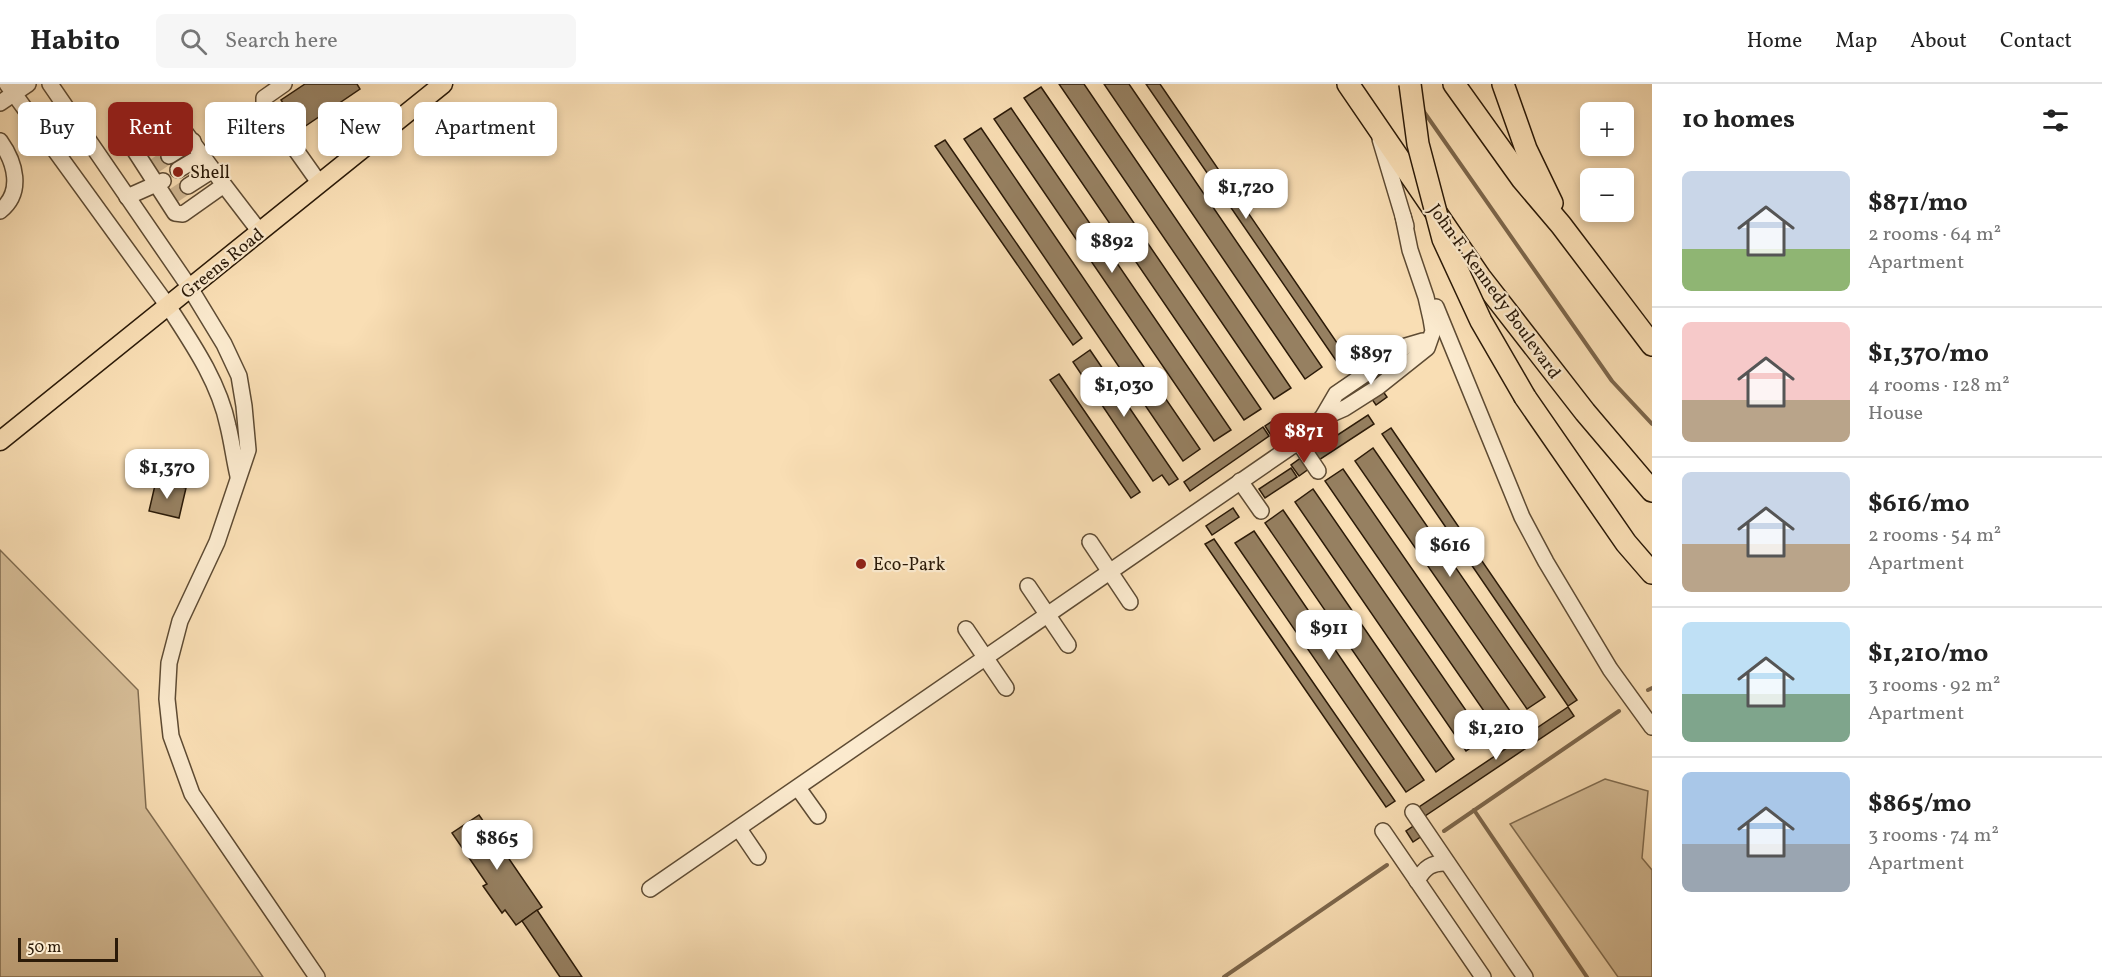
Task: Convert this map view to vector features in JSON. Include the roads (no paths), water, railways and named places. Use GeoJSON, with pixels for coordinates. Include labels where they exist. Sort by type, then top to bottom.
{"type":"FeatureCollection","features":[{"type":"Feature","properties":{"kind":"highway","name":"John F. Kennedy Boulevard"},"geometry":{"type":"LineString","coordinates":[[1348,84],[1480,277],[1585,412],[1652,491]]}},
{"type":"Feature","properties":{"kind":"highway"},"geometry":{"type":"LineString","coordinates":[[1410,84],[1418,144],[1443,238],[1481,321],[1525,398],[1626,543],[1652,573]]}},
{"type":"Feature","properties":{"kind":"highway"},"geometry":{"type":"LineString","coordinates":[[1454,84],[1522,179],[1561,225],[1652,345]]}},
{"type":"Feature","properties":{"kind":"highway"},"geometry":{"type":"LineString","coordinates":[[1503,84],[1526,149],[1561,225]]}},
{"type":"Feature","properties":{"kind":"main road","name":"Greens Road"},"geometry":{"type":"LineString","coordinates":[[0,441],[443,84]]}},
{"type":"Feature","properties":{"kind":"street"},"geometry":{"type":"LineString","coordinates":[[0,104],[11,89],[28,84]]}},
{"type":"Feature","properties":{"kind":"street"},"geometry":{"type":"LineString","coordinates":[[50,84],[190,288],[224,344],[239,376],[248,450],[217,542],[180,621],[169,663],[167,699],[171,736],[192,794],[317,977]]}},
{"type":"Feature","properties":{"kind":"street"},"geometry":{"type":"LineString","coordinates":[[284,84],[264,98],[264,105],[320,184]]}},
{"type":"Feature","properties":{"kind":"street"},"geometry":{"type":"LineString","coordinates":[[11,89],[168,306],[209,373],[228,425],[238,476]]}},
{"type":"Feature","properties":{"kind":"street"},"geometry":{"type":"LineString","coordinates":[[1376,125],[1403,216],[1445,330],[1522,517],[1610,669],[1652,728]]}},
{"type":"Feature","properties":{"kind":"street"},"geometry":{"type":"LineString","coordinates":[[0,141],[12,162],[15,182],[11,199],[0,211]]}},
{"type":"Feature","properties":{"kind":"street"},"geometry":{"type":"LineString","coordinates":[[193,141],[260,232]]}},
{"type":"Feature","properties":{"kind":"street"},"geometry":{"type":"LineString","coordinates":[[178,170],[203,155]]}},
{"type":"Feature","properties":{"kind":"street"},"geometry":{"type":"LineString","coordinates":[[139,156],[170,198],[175,213],[183,214],[224,185]]}},
{"type":"Feature","properties":{"kind":"street"},"geometry":{"type":"LineString","coordinates":[[188,186],[213,170]]}},
{"type":"Feature","properties":{"kind":"street"},"geometry":{"type":"LineString","coordinates":[[127,197],[159,182]]}},
{"type":"Feature","properties":{"kind":"street"},"geometry":{"type":"LineString","coordinates":[[650,889],[1295,444],[1322,418],[1345,408],[1378,387],[1428,340],[1426,297],[1410,250],[1403,216]]}},
{"type":"Feature","properties":{"kind":"street"},"geometry":{"type":"LineString","coordinates":[[1295,444],[1315,473]]}},
{"type":"Feature","properties":{"kind":"street"},"geometry":{"type":"LineString","coordinates":[[1237,484],[1258,514]]}},
{"type":"Feature","properties":{"kind":"street"},"geometry":{"type":"LineString","coordinates":[[1090,542],[1130,602]]}},
{"type":"Feature","properties":{"kind":"street"},"geometry":{"type":"LineString","coordinates":[[1028,586],[1068,645]]}},
{"type":"Feature","properties":{"kind":"street"},"geometry":{"type":"LineString","coordinates":[[966,628],[1006,688]]}},
{"type":"Feature","properties":{"kind":"street"},"geometry":{"type":"LineString","coordinates":[[798,788],[818,816]]}},
{"type":"Feature","properties":{"kind":"street"},"geometry":{"type":"LineString","coordinates":[[1413,812],[1525,977]]}},
{"type":"Feature","properties":{"kind":"street"},"geometry":{"type":"LineString","coordinates":[[739,829],[758,857]]}},
{"type":"Feature","properties":{"kind":"street"},"geometry":{"type":"LineString","coordinates":[[1383,831],[1483,977]]}},
{"type":"Feature","properties":{"kind":"street"},"geometry":{"type":"LineString","coordinates":[[1417,881],[1423,871],[1437,862],[1447,863]]}},
{"type":"Feature","properties":{"kind":"waterway"},"geometry":{"type":"LineString","coordinates":[[1422,109],[1612,381],[1652,424]]}},
{"type":"Feature","properties":{"kind":"waterway"},"geometry":{"type":"LineString","coordinates":[[1648,690],[1652,688]]}},
{"type":"Feature","properties":{"kind":"waterway"},"geometry":{"type":"LineString","coordinates":[[1444,831],[1619,711]]}},
{"type":"Feature","properties":{"kind":"waterway"},"geometry":{"type":"LineString","coordinates":[[1474,810],[1587,977]]}},
{"type":"Feature","properties":{"kind":"waterway"},"geometry":{"type":"LineString","coordinates":[[1224,977],[1387,865]]}},
{"type":"Feature","properties":{"kind":"tunnel"},"geometry":{"type":"LineString","coordinates":[[153,167],[169,156]]}},
{"type":"Feature","properties":{"kind":"tunnel"},"geometry":{"type":"LineString","coordinates":[[173,196],[188,186]]}},
{"type":"Feature","properties":{"kind":"place","name":"Shell"},"geometry":{"type":"Point","coordinates":[178,172]}},
{"type":"Feature","properties":{"kind":"place","name":"Eco-Park"},"geometry":{"type":"Point","coordinates":[861,564]}}]}
